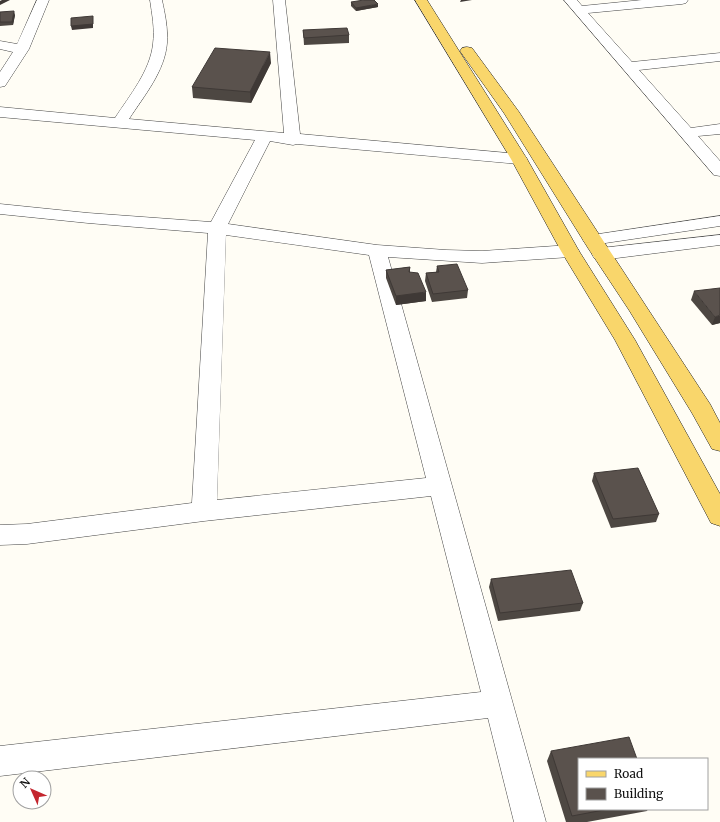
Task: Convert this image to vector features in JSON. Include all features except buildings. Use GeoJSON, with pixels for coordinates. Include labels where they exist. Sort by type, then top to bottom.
{"type":"FeatureCollection","features":[{"type":"Feature","properties":{"kind":"main road"},"geometry":{"type":"LineString","coordinates":[[421,0],[519,159],[570,252],[625,340],[720,516]]}},
{"type":"Feature","properties":{"kind":"main road"},"geometry":{"type":"LineString","coordinates":[[431,0],[511,112],[596,247],[638,308],[720,443]]}},
{"type":"Feature","properties":{"kind":"street"},"geometry":{"type":"LineString","coordinates":[[0,83],[22,49],[43,0]]}},
{"type":"Feature","properties":{"kind":"street"},"geometry":{"type":"LineString","coordinates":[[119,123],[144,85],[158,57],[160,44],[156,0]]}},
{"type":"Feature","properties":{"kind":"street"},"geometry":{"type":"LineString","coordinates":[[280,0],[294,140]]}},
{"type":"Feature","properties":{"kind":"street"},"geometry":{"type":"LineString","coordinates":[[574,5],[682,0]]}},
{"type":"Feature","properties":{"kind":"street"},"geometry":{"type":"LineString","coordinates":[[574,5],[720,171]]}},
{"type":"Feature","properties":{"kind":"street"},"geometry":{"type":"LineString","coordinates":[[0,45],[22,49]]}},
{"type":"Feature","properties":{"kind":"street"},"geometry":{"type":"LineString","coordinates":[[629,67],[720,57]]}},
{"type":"Feature","properties":{"kind":"street"},"geometry":{"type":"LineString","coordinates":[[0,112],[294,140],[519,159]]}},
{"type":"Feature","properties":{"kind":"street"},"geometry":{"type":"LineString","coordinates":[[686,133],[720,129]]}},
{"type":"Feature","properties":{"kind":"street"},"geometry":{"type":"LineString","coordinates":[[204,511],[217,228],[264,137]]}},
{"type":"Feature","properties":{"kind":"street"},"geometry":{"type":"LineString","coordinates":[[0,209],[88,218],[217,228],[377,251],[482,257],[570,252]]}},
{"type":"Feature","properties":{"kind":"street"},"geometry":{"type":"LineString","coordinates":[[596,247],[720,221]]}},
{"type":"Feature","properties":{"kind":"street"},"geometry":{"type":"LineString","coordinates":[[596,247],[720,240]]}},
{"type":"Feature","properties":{"kind":"street"},"geometry":{"type":"LineString","coordinates":[[377,251],[530,822]]}},
{"type":"Feature","properties":{"kind":"street"},"geometry":{"type":"LineString","coordinates":[[0,535],[27,534],[204,511],[439,486]]}},
{"type":"Feature","properties":{"kind":"street"},"geometry":{"type":"LineString","coordinates":[[0,761],[498,703]]}}]}
